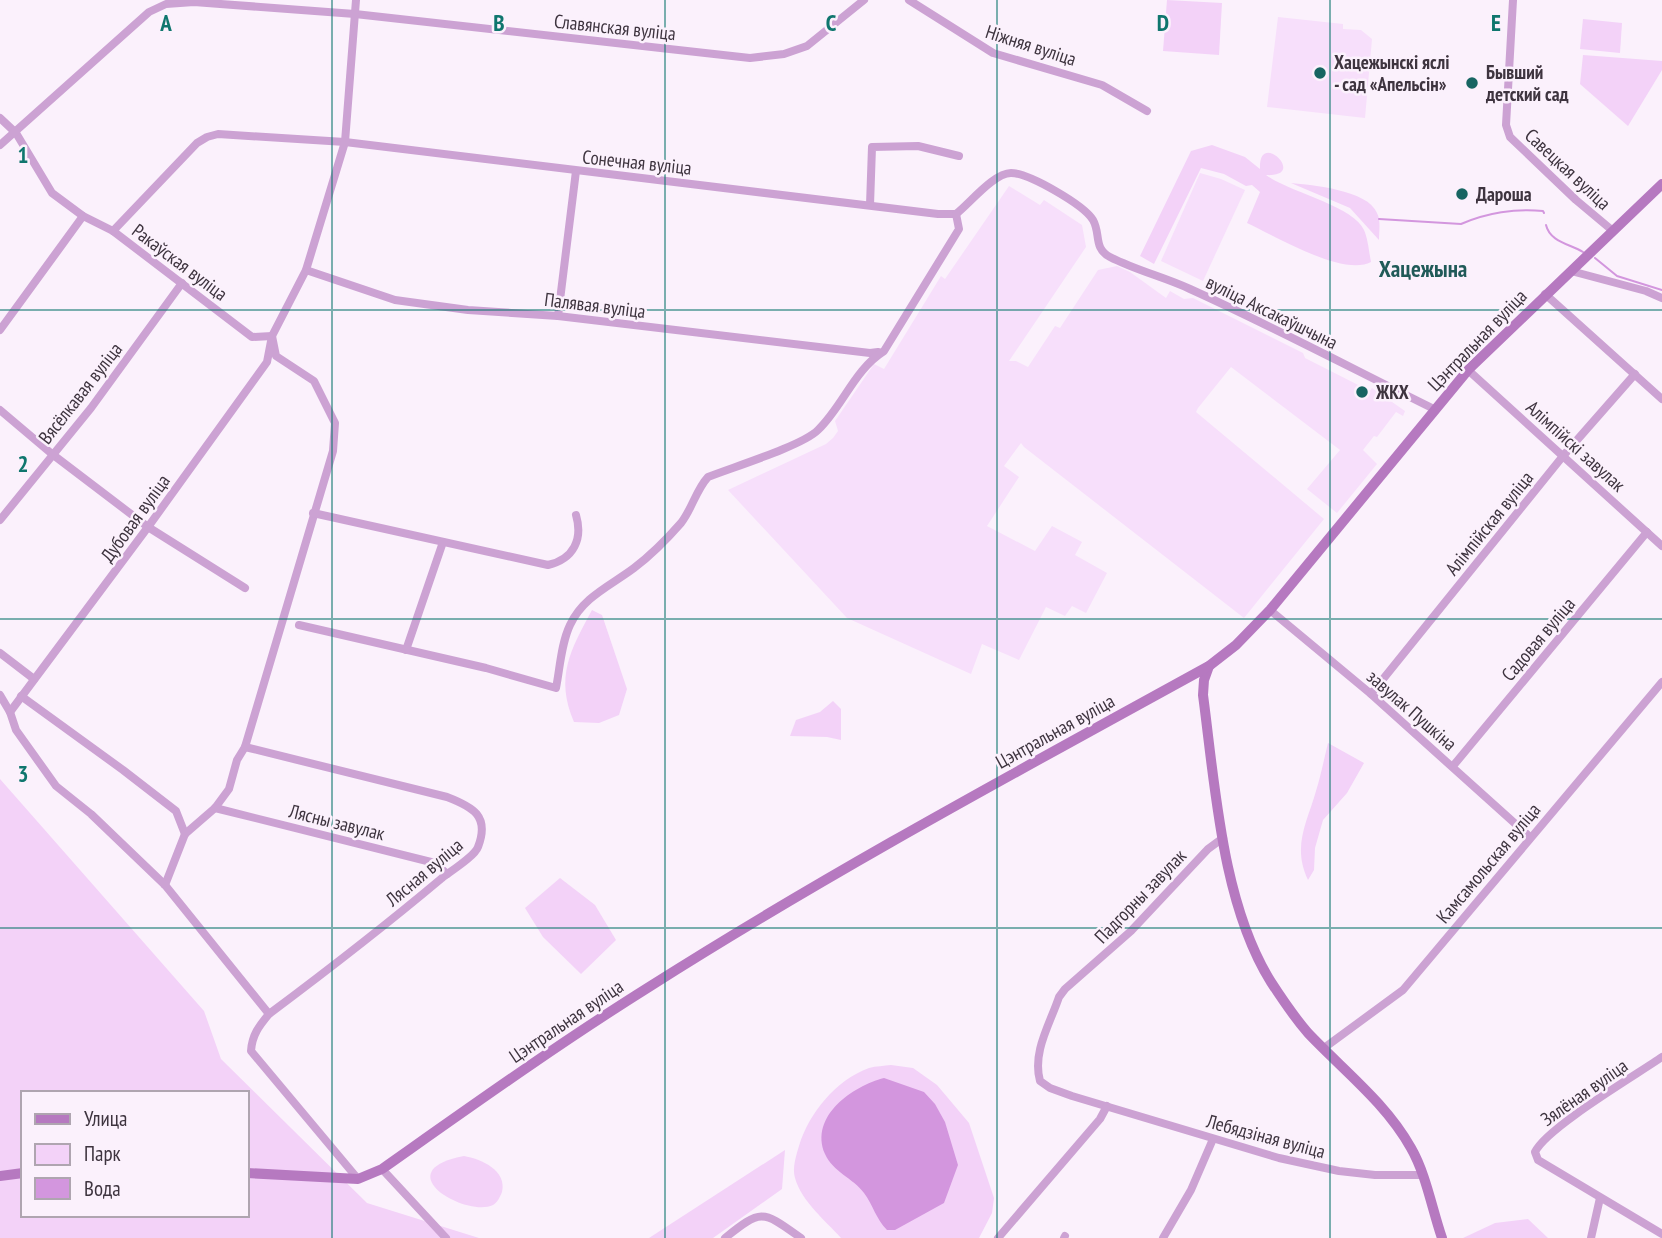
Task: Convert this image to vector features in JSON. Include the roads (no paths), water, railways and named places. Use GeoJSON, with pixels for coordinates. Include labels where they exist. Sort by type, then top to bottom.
{"type":"FeatureCollection","features":[{"type":"Feature","properties":{"kind":"street","name":"Дубовая вуліца"},"geometry":{"type":"LineString","coordinates":[[10,712],[267,362],[272,336],[306,270],[345,142],[356,0]]}},
{"type":"Feature","properties":{"kind":"street","name":"Славянская вуліца"},"geometry":{"type":"LineString","coordinates":[[0,145],[149,12],[166,4],[194,2],[355,14],[750,58],[784,54],[807,47],[864,0]]}},
{"type":"Feature","properties":{"kind":"street","name":"Ніжняя вуліца"},"geometry":{"type":"LineString","coordinates":[[909,0],[993,53],[1102,85],[1147,111]]}},
{"type":"Feature","properties":{"kind":"street","name":"Савецкая вуліца"},"geometry":{"type":"LineString","coordinates":[[1513,0],[1506,125],[1510,137],[1520,149],[1613,231]]}},
{"type":"Feature","properties":{"kind":"street","name":"Ракаўская вуліца"},"geometry":{"type":"LineString","coordinates":[[0,118],[16,133],[52,193],[83,216],[113,231],[252,337],[272,336]]}},
{"type":"Feature","properties":{"kind":"street","name":"Сонечная вуліца"},"geometry":{"type":"LineString","coordinates":[[113,231],[197,143],[218,135],[345,142],[938,214],[956,214]]}},
{"type":"Feature","properties":{"kind":"street"},"geometry":{"type":"LineString","coordinates":[[870,205],[872,147],[918,146],[959,156]]}},
{"type":"Feature","properties":{"kind":"street"},"geometry":{"type":"LineString","coordinates":[[558,316],[576,171]]}},
{"type":"Feature","properties":{"kind":"street","name":"вуліца Аксакаўшчына"},"geometry":{"type":"LineString","coordinates":[[956,214],[1002,175],[1021,175],[1080,205],[1094,222],[1097,244],[1110,256],[1187,288],[1434,409]]}},
{"type":"Feature","properties":{"kind":"street","name":"Цэнтральная вуліца"},"geometry":{"type":"LineString","coordinates":[[358,1179],[382,1169],[562,1043],[651,985],[841,871],[1209,666],[1236,645],[1270,610],[1468,370],[1662,184]]}},
{"type":"Feature","properties":{"kind":"street"},"geometry":{"type":"LineString","coordinates":[[299,625],[486,668],[556,688],[565,638],[581,607],[590,597],[635,568],[680,523],[690,510],[701,484],[708,477],[787,446],[817,431],[869,360],[884,351],[959,229],[956,214]]}},
{"type":"Feature","properties":{"kind":"street"},"geometry":{"type":"LineString","coordinates":[[0,330],[83,216]]}},
{"type":"Feature","properties":{"kind":"street","name":"Палявая вуліца"},"geometry":{"type":"LineString","coordinates":[[306,270],[395,300],[468,310],[558,316],[870,353],[884,351]]}},
{"type":"Feature","properties":{"kind":"street"},"geometry":{"type":"LineString","coordinates":[[1571,271],[1646,291],[1662,298]]}},
{"type":"Feature","properties":{"kind":"street","name":"Вясёлкавая вуліца"},"geometry":{"type":"LineString","coordinates":[[0,520],[90,408],[182,283]]}},
{"type":"Feature","properties":{"kind":"street"},"geometry":{"type":"LineString","coordinates":[[1545,294],[1662,399]]}},
{"type":"Feature","properties":{"kind":"street"},"geometry":{"type":"LineString","coordinates":[[165,884],[186,834],[215,808],[229,789],[237,760],[245,747],[333,451],[335,423],[314,381],[276,356],[272,336]]}},
{"type":"Feature","properties":{"kind":"street","name":"Алімпійскі завулак"},"geometry":{"type":"LineString","coordinates":[[1468,370],[1662,546]]}},
{"type":"Feature","properties":{"kind":"street","name":"Алімпійская вуліца"},"geometry":{"type":"LineString","coordinates":[[1371,694],[1563,456],[1635,374]]}},
{"type":"Feature","properties":{"kind":"street"},"geometry":{"type":"LineString","coordinates":[[0,410],[52,454],[148,527],[245,588]]}},
{"type":"Feature","properties":{"kind":"street"},"geometry":{"type":"LineString","coordinates":[[313,513],[548,565],[561,562],[570,556],[580,530],[576,514]]}},
{"type":"Feature","properties":{"kind":"street","name":"Садовая вуліца"},"geometry":{"type":"LineString","coordinates":[[1453,766],[1647,532]]}},
{"type":"Feature","properties":{"kind":"street"},"geometry":{"type":"LineString","coordinates":[[406,650],[443,542]]}},
{"type":"Feature","properties":{"kind":"street","name":"завулак Пушкіна"},"geometry":{"type":"LineString","coordinates":[[1270,610],[1371,694],[1530,837]]}},
{"type":"Feature","properties":{"kind":"street"},"geometry":{"type":"LineString","coordinates":[[0,653],[34,679]]}},
{"type":"Feature","properties":{"kind":"street"},"geometry":{"type":"LineString","coordinates":[[1209,666],[1203,695],[1223,838],[1239,910],[1254,950],[1270,981],[1307,1032],[1381,1108],[1411,1148],[1442,1238]]}},
{"type":"Feature","properties":{"kind":"street","name":"Камсамольская вуліца"},"geometry":{"type":"LineString","coordinates":[[1324,1048],[1403,990],[1662,682]]}},
{"type":"Feature","properties":{"kind":"street"},"geometry":{"type":"LineString","coordinates":[[0,695],[28,750],[56,786],[91,814],[165,884],[270,1014]]}},
{"type":"Feature","properties":{"kind":"street"},"geometry":{"type":"LineString","coordinates":[[22,696],[176,811],[186,834]]}},
{"type":"Feature","properties":{"kind":"street","name":"Лясная вуліца"},"geometry":{"type":"LineString","coordinates":[[245,747],[447,797],[469,805],[479,815],[482,827],[477,850],[369,939],[270,1014],[251,1039],[251,1051],[358,1179]]}},
{"type":"Feature","properties":{"kind":"street","name":"Лясны завулак"},"geometry":{"type":"LineString","coordinates":[[215,808],[435,863],[447,874]]}},
{"type":"Feature","properties":{"kind":"street","name":"Падгорны завулак"},"geometry":{"type":"LineString","coordinates":[[1080,978],[1131,932],[1208,849],[1223,838]]}},
{"type":"Feature","properties":{"kind":"street","name":"Лебядзіная вуліца"},"geometry":{"type":"LineString","coordinates":[[1080,978],[1059,997],[1039,1052],[1037,1068],[1040,1081],[1050,1088],[1279,1158],[1339,1171],[1376,1175],[1421,1175]]}},
{"type":"Feature","properties":{"kind":"street","name":"Зялёная вуліца"},"geometry":{"type":"LineString","coordinates":[[1600,1198],[1538,1160],[1535,1152],[1539,1143],[1548,1136],[1662,1057]]}},
{"type":"Feature","properties":{"kind":"street"},"geometry":{"type":"LineString","coordinates":[[998,1238],[1100,1119],[1107,1106]]}},
{"type":"Feature","properties":{"kind":"street"},"geometry":{"type":"LineString","coordinates":[[1177,1238],[1164,1236],[1191,1189],[1213,1139]]}},
{"type":"Feature","properties":{"kind":"street"},"geometry":{"type":"LineString","coordinates":[[382,1169],[446,1238]]}},
{"type":"Feature","properties":{"kind":"street"},"geometry":{"type":"LineString","coordinates":[[0,1177],[21,1173]]}},
{"type":"Feature","properties":{"kind":"street"},"geometry":{"type":"LineString","coordinates":[[248,1173],[358,1179]]}},
{"type":"Feature","properties":{"kind":"street"},"geometry":{"type":"LineString","coordinates":[[1591,1238],[1600,1198],[1662,1234]]}},
{"type":"Feature","properties":{"kind":"street"},"geometry":{"type":"LineString","coordinates":[[725,1238],[753,1216],[763,1215],[801,1238]]}},
{"type":"Feature","properties":{"kind":"water"},"geometry":{"type":"Polygon","coordinates":[[[884,1078],[924,1092],[935,1104],[945,1122],[958,1165],[944,1203],[895,1230],[887,1230],[864,1193],[829,1160],[822,1140],[828,1115],[837,1105],[859,1088],[884,1078]]]}},
{"type":"Feature","properties":{"kind":"waterway"},"geometry":{"type":"LineString","coordinates":[[1379,219],[1461,224],[1501,212],[1533,210],[1544,213]]}},
{"type":"Feature","properties":{"kind":"waterway"},"geometry":{"type":"LineString","coordinates":[[1546,225],[1556,239],[1583,252]]}},
{"type":"Feature","properties":{"kind":"waterway"},"geometry":{"type":"LineString","coordinates":[[1595,258],[1617,276],[1662,290]]}},
{"type":"Feature","properties":{"kind":"place","name":"Хацежынскі яслі - сад «Апельсін»"},"geometry":{"type":"Point","coordinates":[1320,73]}},
{"type":"Feature","properties":{"kind":"place","name":"Бывший детский сад"},"geometry":{"type":"Point","coordinates":[1472,83]}},
{"type":"Feature","properties":{"kind":"place","name":"Дароша"},"geometry":{"type":"Point","coordinates":[1462,194]}},
{"type":"Feature","properties":{"kind":"place","name":"ЖКХ"},"geometry":{"type":"Point","coordinates":[1362,392]}},
{"type":"Feature","properties":{"kind":"district","name":"Хацежына"},"geometry":{"type":"Point","coordinates":[1423,268]}}]}
